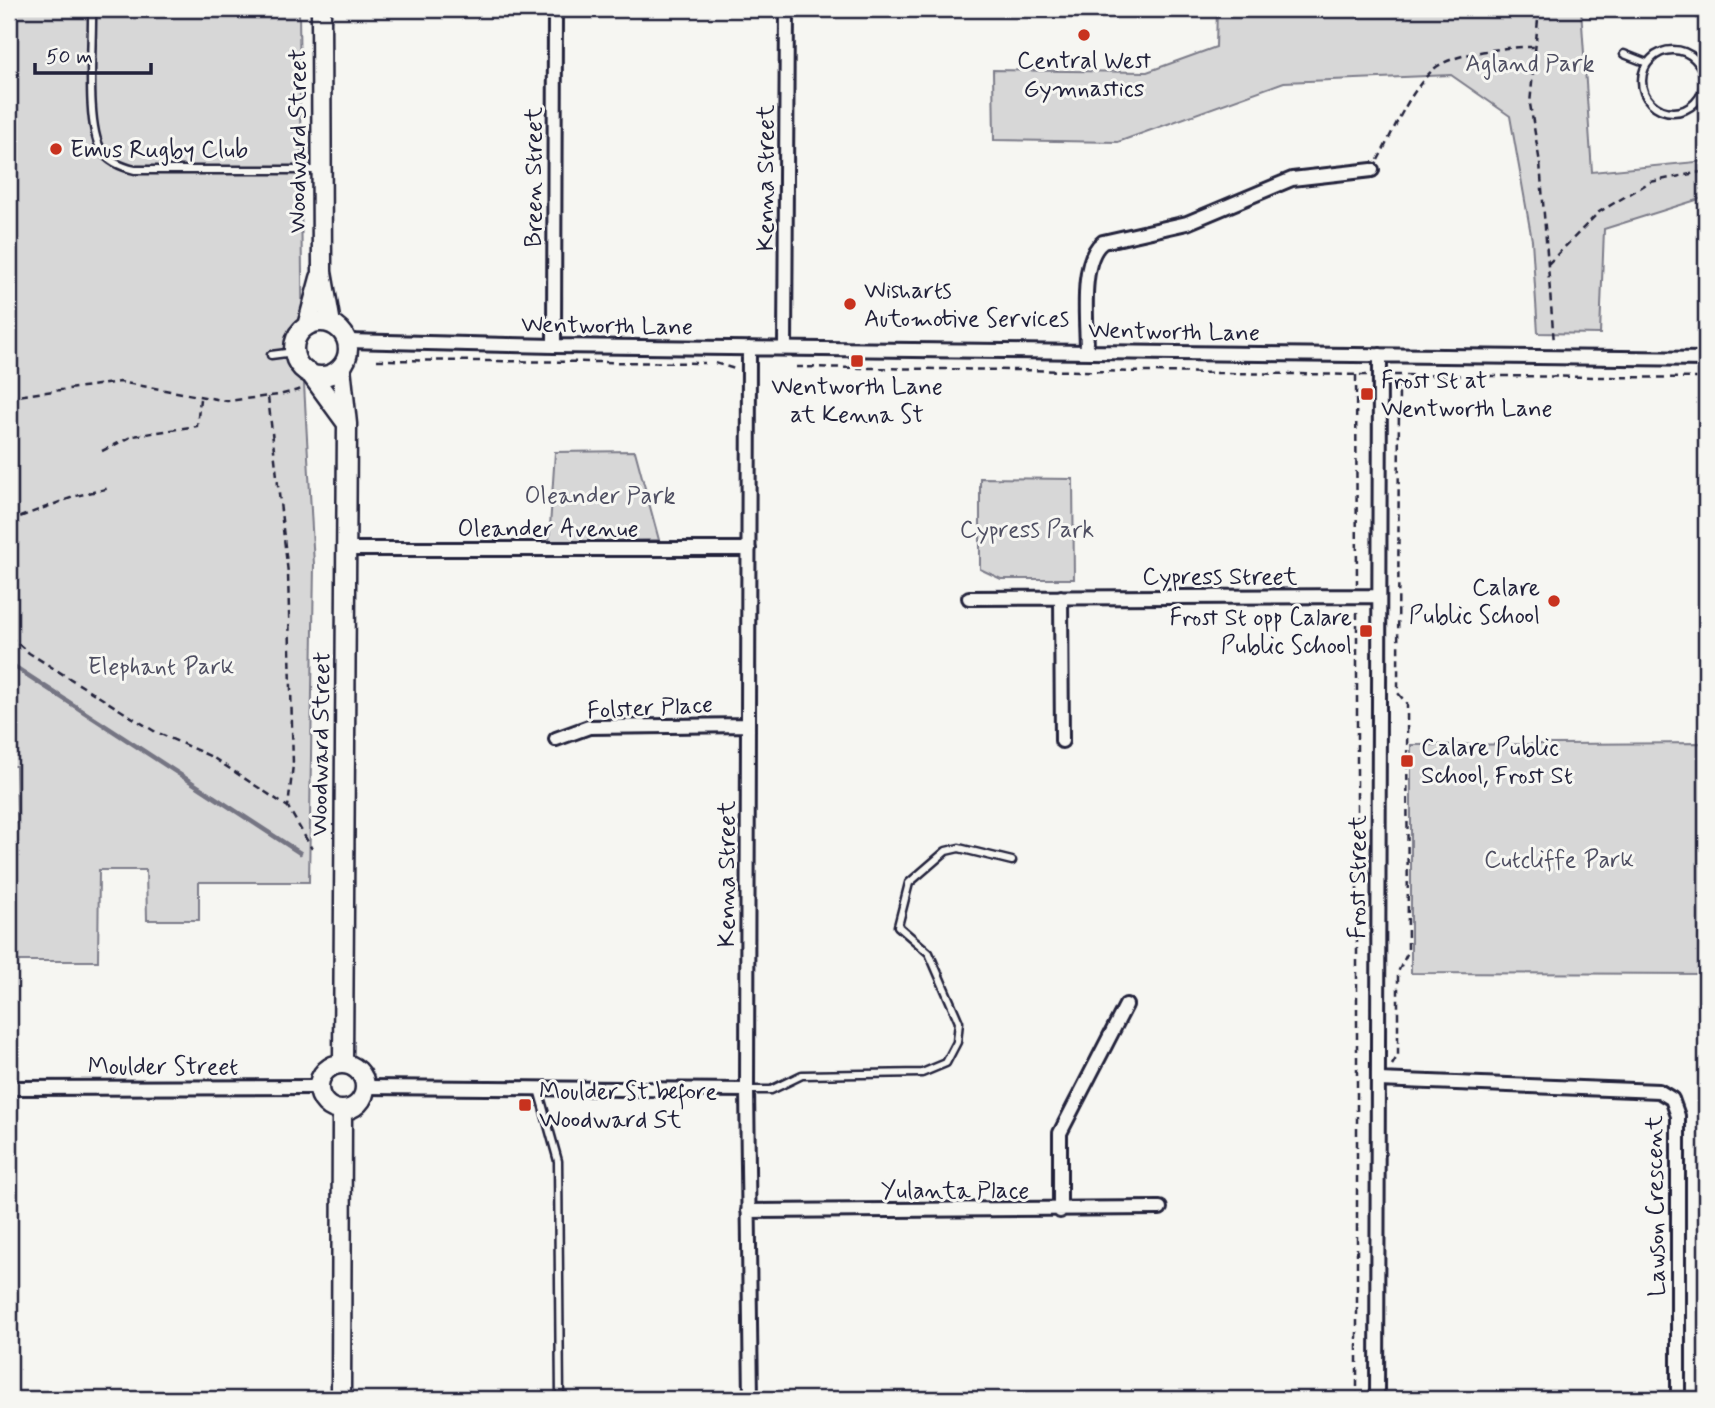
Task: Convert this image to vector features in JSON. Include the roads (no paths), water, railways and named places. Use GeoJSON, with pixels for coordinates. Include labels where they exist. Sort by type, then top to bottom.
{"type":"FeatureCollection","features":[{"type":"Feature","properties":{"kind":"street","name":"Woodward Street"},"geometry":{"type":"LineString","coordinates":[[321,9],[322,272],[331,324]]}},
{"type":"Feature","properties":{"kind":"street","name":"Breen Street"},"geometry":{"type":"LineString","coordinates":[[554,346],[555,9]]}},
{"type":"Feature","properties":{"kind":"street","name":"Kenna Street"},"geometry":{"type":"LineString","coordinates":[[785,348],[786,9]]}},
{"type":"Feature","properties":{"kind":"street"},"geometry":{"type":"LineString","coordinates":[[1087,351],[1088,264],[1095,247],[1103,242],[1187,223],[1293,179],[1372,170]]}},
{"type":"Feature","properties":{"kind":"street","name":"Woodward Street"},"geometry":{"type":"LineString","coordinates":[[307,326],[322,272]]}},
{"type":"Feature","properties":{"kind":"street"},"geometry":{"type":"LineString","coordinates":[[314,379],[341,367],[348,353],[347,341],[341,331],[331,324],[318,322],[307,326],[297,337],[294,352],[299,365],[314,379],[347,424]]}},
{"type":"Feature","properties":{"kind":"street","name":"Wentworth Lane"},"geometry":{"type":"LineString","coordinates":[[347,341],[554,346],[1706,359]]}},
{"type":"Feature","properties":{"kind":"street","name":"Kenna Street"},"geometry":{"type":"LineString","coordinates":[[749,348],[747,1090],[751,1399]]}},
{"type":"Feature","properties":{"kind":"street","name":"Frost Street"},"geometry":{"type":"LineString","coordinates":[[1377,1399],[1380,355]]}},
{"type":"Feature","properties":{"kind":"street","name":"Woodward Street"},"geometry":{"type":"LineString","coordinates":[[341,367],[347,424],[348,549],[343,1063]]}},
{"type":"Feature","properties":{"kind":"street","name":"Oleander Avenue"},"geometry":{"type":"LineString","coordinates":[[348,549],[749,549]]}},
{"type":"Feature","properties":{"kind":"street","name":"Cypress Street"},"geometry":{"type":"LineString","coordinates":[[969,598],[1378,596]]}},
{"type":"Feature","properties":{"kind":"street"},"geometry":{"type":"LineString","coordinates":[[1061,597],[1062,741]]}},
{"type":"Feature","properties":{"kind":"street","name":"Folster Place"},"geometry":{"type":"LineString","coordinates":[[556,739],[589,727],[747,725]]}},
{"type":"Feature","properties":{"kind":"street"},"geometry":{"type":"LineString","coordinates":[[1060,1211],[1060,1133],[1126,1005]]}},
{"type":"Feature","properties":{"kind":"street"},"geometry":{"type":"LineString","coordinates":[[343,1063],[361,1073],[365,1087],[361,1101],[342,1111],[323,1101],[318,1087],[323,1073],[343,1063]]}},
{"type":"Feature","properties":{"kind":"street","name":"Lawson Crescent"},"geometry":{"type":"LineString","coordinates":[[1378,1080],[1659,1091],[1672,1099],[1678,1116],[1678,1399]]}},
{"type":"Feature","properties":{"kind":"street","name":"Moulder Street"},"geometry":{"type":"LineString","coordinates":[[9,1088],[318,1087]]}},
{"type":"Feature","properties":{"kind":"street"},"geometry":{"type":"LineString","coordinates":[[365,1087],[747,1090]]}},
{"type":"Feature","properties":{"kind":"street"},"geometry":{"type":"LineString","coordinates":[[341,1399],[342,1111]]}},
{"type":"Feature","properties":{"kind":"street","name":"Yulanta Place"},"geometry":{"type":"LineString","coordinates":[[748,1211],[1160,1209]]}},
{"type":"Feature","properties":{"kind":"lane"},"geometry":{"type":"LineString","coordinates":[[92,9],[95,134],[103,153],[112,162],[135,170],[321,170]]}},
{"type":"Feature","properties":{"kind":"lane"},"geometry":{"type":"LineString","coordinates":[[1669,50],[1690,55],[1704,72],[1703,98],[1677,113],[1658,109],[1644,95],[1642,85],[1647,63],[1659,53],[1669,50]]}},
{"type":"Feature","properties":{"kind":"lane"},"geometry":{"type":"LineString","coordinates":[[1623,54],[1647,63]]}},
{"type":"Feature","properties":{"kind":"lane"},"geometry":{"type":"LineString","coordinates":[[271,355],[294,352]]}},
{"type":"Feature","properties":{"kind":"lane"},"geometry":{"type":"LineString","coordinates":[[747,1090],[771,1090],[802,1075],[922,1073],[946,1063],[957,1042],[960,1022],[929,953],[898,926],[909,883],[946,851],[959,848],[1012,861]]}},
{"type":"Feature","properties":{"kind":"lane"},"geometry":{"type":"LineString","coordinates":[[538,1089],[558,1161],[560,1399]]}},
{"type":"Feature","properties":{"kind":"waterway"},"geometry":{"type":"LineString","coordinates":[[9,663],[300,853]]}},
{"type":"Feature","properties":{"kind":"place","name":"Central West Gymnastics"},"geometry":{"type":"Point","coordinates":[1084,35]}},
{"type":"Feature","properties":{"kind":"place","name":"Emus Rugby Club"},"geometry":{"type":"Point","coordinates":[56,149]}},
{"type":"Feature","properties":{"kind":"place","name":"Wisharts Automotive Services"},"geometry":{"type":"Point","coordinates":[850,304]}},
{"type":"Feature","properties":{"kind":"place","name":"Wentworth Lane at Kenna St"},"geometry":{"type":"Point","coordinates":[857,361]}},
{"type":"Feature","properties":{"kind":"place","name":"Frost St at Wentworth Lane"},"geometry":{"type":"Point","coordinates":[1367,394]}},
{"type":"Feature","properties":{"kind":"place","name":"Calare Public School"},"geometry":{"type":"Point","coordinates":[1554,601]}},
{"type":"Feature","properties":{"kind":"place","name":"Frost St opp Calare Public School"},"geometry":{"type":"Point","coordinates":[1366,631]}},
{"type":"Feature","properties":{"kind":"place","name":"Calare Public School, Frost St"},"geometry":{"type":"Point","coordinates":[1407,761]}},
{"type":"Feature","properties":{"kind":"place","name":"Moulder St before Woodward St"},"geometry":{"type":"Point","coordinates":[525,1105]}},
{"type":"Feature","properties":{"kind":"park label","name":"Agland Park"},"geometry":{"type":"Point","coordinates":[1530,63]}},
{"type":"Feature","properties":{"kind":"park label","name":"Oleander Park"},"geometry":{"type":"Point","coordinates":[600,495]}},
{"type":"Feature","properties":{"kind":"park label","name":"Cypress Park"},"geometry":{"type":"Point","coordinates":[1027,529]}},
{"type":"Feature","properties":{"kind":"park label","name":"Elephant Park"},"geometry":{"type":"Point","coordinates":[161,666]}},
{"type":"Feature","properties":{"kind":"park label","name":"Cutcliffe Park"},"geometry":{"type":"Point","coordinates":[1559,859]}}]}
